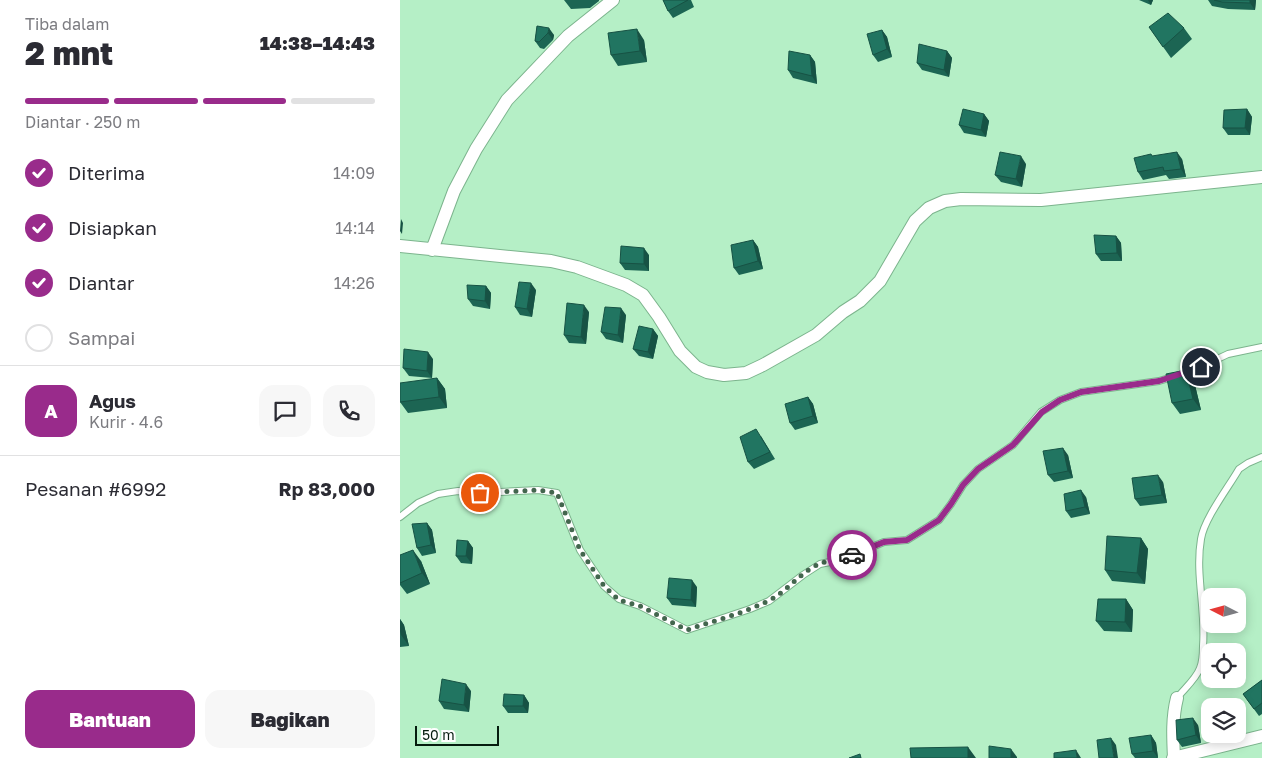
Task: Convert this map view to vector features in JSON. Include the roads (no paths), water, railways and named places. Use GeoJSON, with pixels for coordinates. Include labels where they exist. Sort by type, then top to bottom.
{"type":"FeatureCollection","features":[{"type":"Feature","properties":{"kind":"street"},"geometry":{"type":"LineString","coordinates":[[432,250],[454,191],[476,149],[507,100],[568,36],[613,0]]}},
{"type":"Feature","properties":{"kind":"street"},"geometry":{"type":"LineString","coordinates":[[400,246],[551,261],[585,270],[626,285],[643,295],[680,351],[696,367],[707,372],[724,375],[746,373],[763,365],[816,335],[843,312],[860,301],[880,281],[915,221],[930,208],[945,201],[961,199],[1041,200],[1262,176]]}},
{"type":"Feature","properties":{"kind":"street"},"geometry":{"type":"LineString","coordinates":[[1177,698],[1172,728],[1174,758],[1262,736]]}},
{"type":"Feature","properties":{"kind":"lane"},"geometry":{"type":"LineString","coordinates":[[400,517],[418,503],[438,494],[458,491],[480,493],[538,490],[557,493],[580,550],[604,586],[619,600],[640,606],[687,630],[769,601],[820,564],[840,560],[884,542],[907,540],[939,520],[963,485],[978,469],[1013,445],[1042,412],[1060,400],[1081,392],[1159,381],[1192,371],[1228,354],[1262,347]]}},
{"type":"Feature","properties":{"kind":"lane"},"geometry":{"type":"LineString","coordinates":[[1177,698],[1195,677],[1200,668],[1202,657],[1204,604],[1198,561],[1204,528],[1240,469],[1262,457]]}}]}
